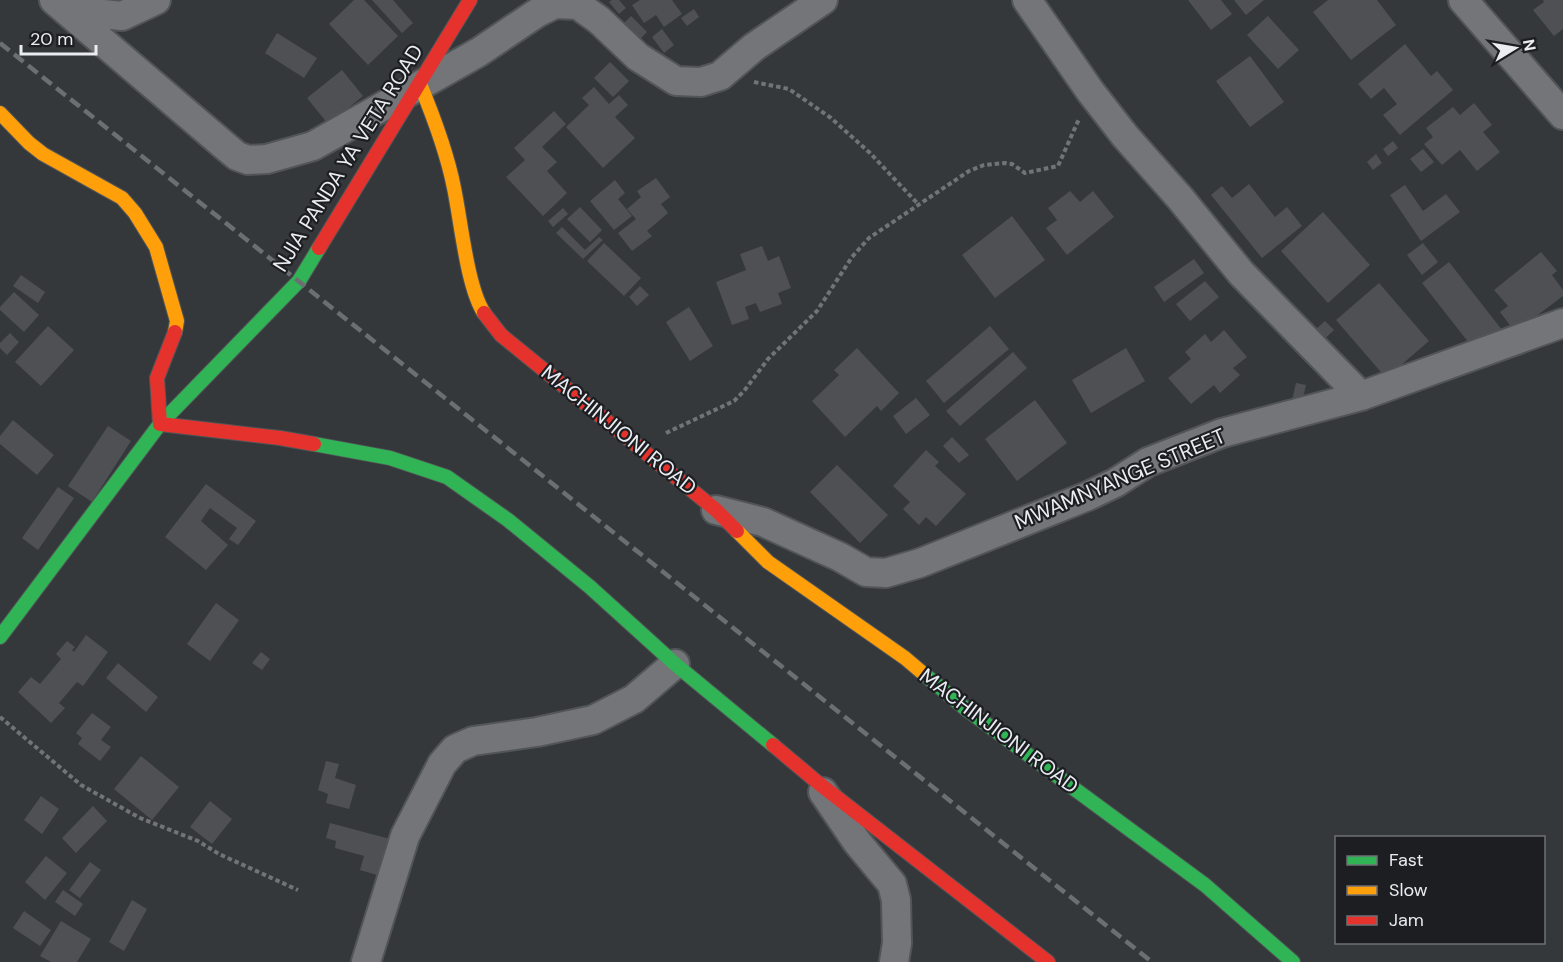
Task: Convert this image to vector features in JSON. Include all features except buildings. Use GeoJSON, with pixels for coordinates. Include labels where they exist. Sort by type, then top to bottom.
{"type":"FeatureCollection","features":[{"type":"Feature","properties":{"kind":"street"},"geometry":{"type":"LineString","coordinates":[[60,5],[122,16],[156,0]]}},
{"type":"Feature","properties":{"kind":"street","name":"NJIA PANDA YA VETA ROAD"},"geometry":{"type":"LineString","coordinates":[[0,637],[160,424],[299,281],[470,0]]}},
{"type":"Feature","properties":{"kind":"street"},"geometry":{"type":"LineString","coordinates":[[60,5],[225,146],[243,159],[267,159],[314,146],[479,52],[555,4],[578,5],[638,57],[676,81],[701,81],[720,76],[754,48],[823,0]]}},
{"type":"Feature","properties":{"kind":"street"},"geometry":{"type":"LineString","coordinates":[[1027,0],[1090,92],[1125,136],[1242,273],[1360,396]]}},
{"type":"Feature","properties":{"kind":"street"},"geometry":{"type":"LineString","coordinates":[[1463,0],[1563,115]]}},
{"type":"Feature","properties":{"kind":"street","name":"MACHINJIONI ROAD"},"geometry":{"type":"LineString","coordinates":[[420,84],[438,129],[454,186],[471,277],[483,310],[501,335],[716,510],[768,562],[904,658],[966,709],[1205,885],[1293,962]]}},
{"type":"Feature","properties":{"kind":"street"},"geometry":{"type":"LineString","coordinates":[[0,113],[43,154],[122,198],[135,213],[156,247],[177,321],[174,336],[157,378],[160,424],[280,438],[390,458],[447,477],[508,520],[590,587],[675,664],[817,782],[1048,962]]}},
{"type":"Feature","properties":{"kind":"street","name":"MWAMNYANGE STREET"},"geometry":{"type":"LineString","coordinates":[[716,510],[763,522],[866,572],[886,573],[920,563],[1088,496],[1115,483],[1148,462],[1222,433],[1360,396],[1563,323]]}},
{"type":"Feature","properties":{"kind":"street"},"geometry":{"type":"LineString","coordinates":[[366,962],[405,836],[442,764],[455,749],[473,741],[537,732],[593,720],[634,699],[675,664]]}},
{"type":"Feature","properties":{"kind":"street"},"geometry":{"type":"LineString","coordinates":[[817,782],[857,842],[892,884],[896,900],[897,943],[894,962]]}},
{"type":"Feature","properties":{"kind":"path"},"geometry":{"type":"LineString","coordinates":[[720,76],[789,89],[831,118],[870,153],[918,204]]}},
{"type":"Feature","properties":{"kind":"path"},"geometry":{"type":"LineString","coordinates":[[638,446],[734,401],[768,359],[816,311],[852,257],[869,238],[918,204],[969,171],[984,165],[1009,163],[1027,173],[1058,166],[1090,92]]}},
{"type":"Feature","properties":{"kind":"path"},"geometry":{"type":"LineString","coordinates":[[0,717],[81,785],[140,819],[198,842],[298,890]]}},
{"type":"Feature","properties":{"kind":"railway"},"geometry":{"type":"LineString","coordinates":[[0,43],[1152,962]]}},
{"type":"Feature","properties":{"kind":"traffic: fast"},"geometry":{"type":"LineString","coordinates":[[0,637],[160,424],[299,281],[319,248]]}},
{"type":"Feature","properties":{"kind":"traffic: fast"},"geometry":{"type":"LineString","coordinates":[[314,444],[390,458],[447,477],[508,520],[590,587],[675,664],[773,745]]}},
{"type":"Feature","properties":{"kind":"traffic: fast"},"geometry":{"type":"LineString","coordinates":[[925,675],[966,709],[1205,885],[1293,962]]}},
{"type":"Feature","properties":{"kind":"traffic: slow"},"geometry":{"type":"LineString","coordinates":[[420,84],[448,161],[469,271],[478,302],[484,313]]}},
{"type":"Feature","properties":{"kind":"traffic: slow"},"geometry":{"type":"LineString","coordinates":[[0,113],[43,154],[122,198],[135,213],[156,247],[177,321],[175,332]]}},
{"type":"Feature","properties":{"kind":"traffic: slow"},"geometry":{"type":"LineString","coordinates":[[737,531],[768,562],[905,658],[925,675]]}},
{"type":"Feature","properties":{"kind":"traffic: jam"},"geometry":{"type":"LineString","coordinates":[[319,248],[470,0]]}},
{"type":"Feature","properties":{"kind":"traffic: jam"},"geometry":{"type":"LineString","coordinates":[[484,313],[501,335],[716,510],[737,531]]}},
{"type":"Feature","properties":{"kind":"traffic: jam"},"geometry":{"type":"LineString","coordinates":[[175,332],[157,378],[160,424],[314,444]]}},
{"type":"Feature","properties":{"kind":"traffic: jam"},"geometry":{"type":"LineString","coordinates":[[773,745],[1048,962]]}}]}
